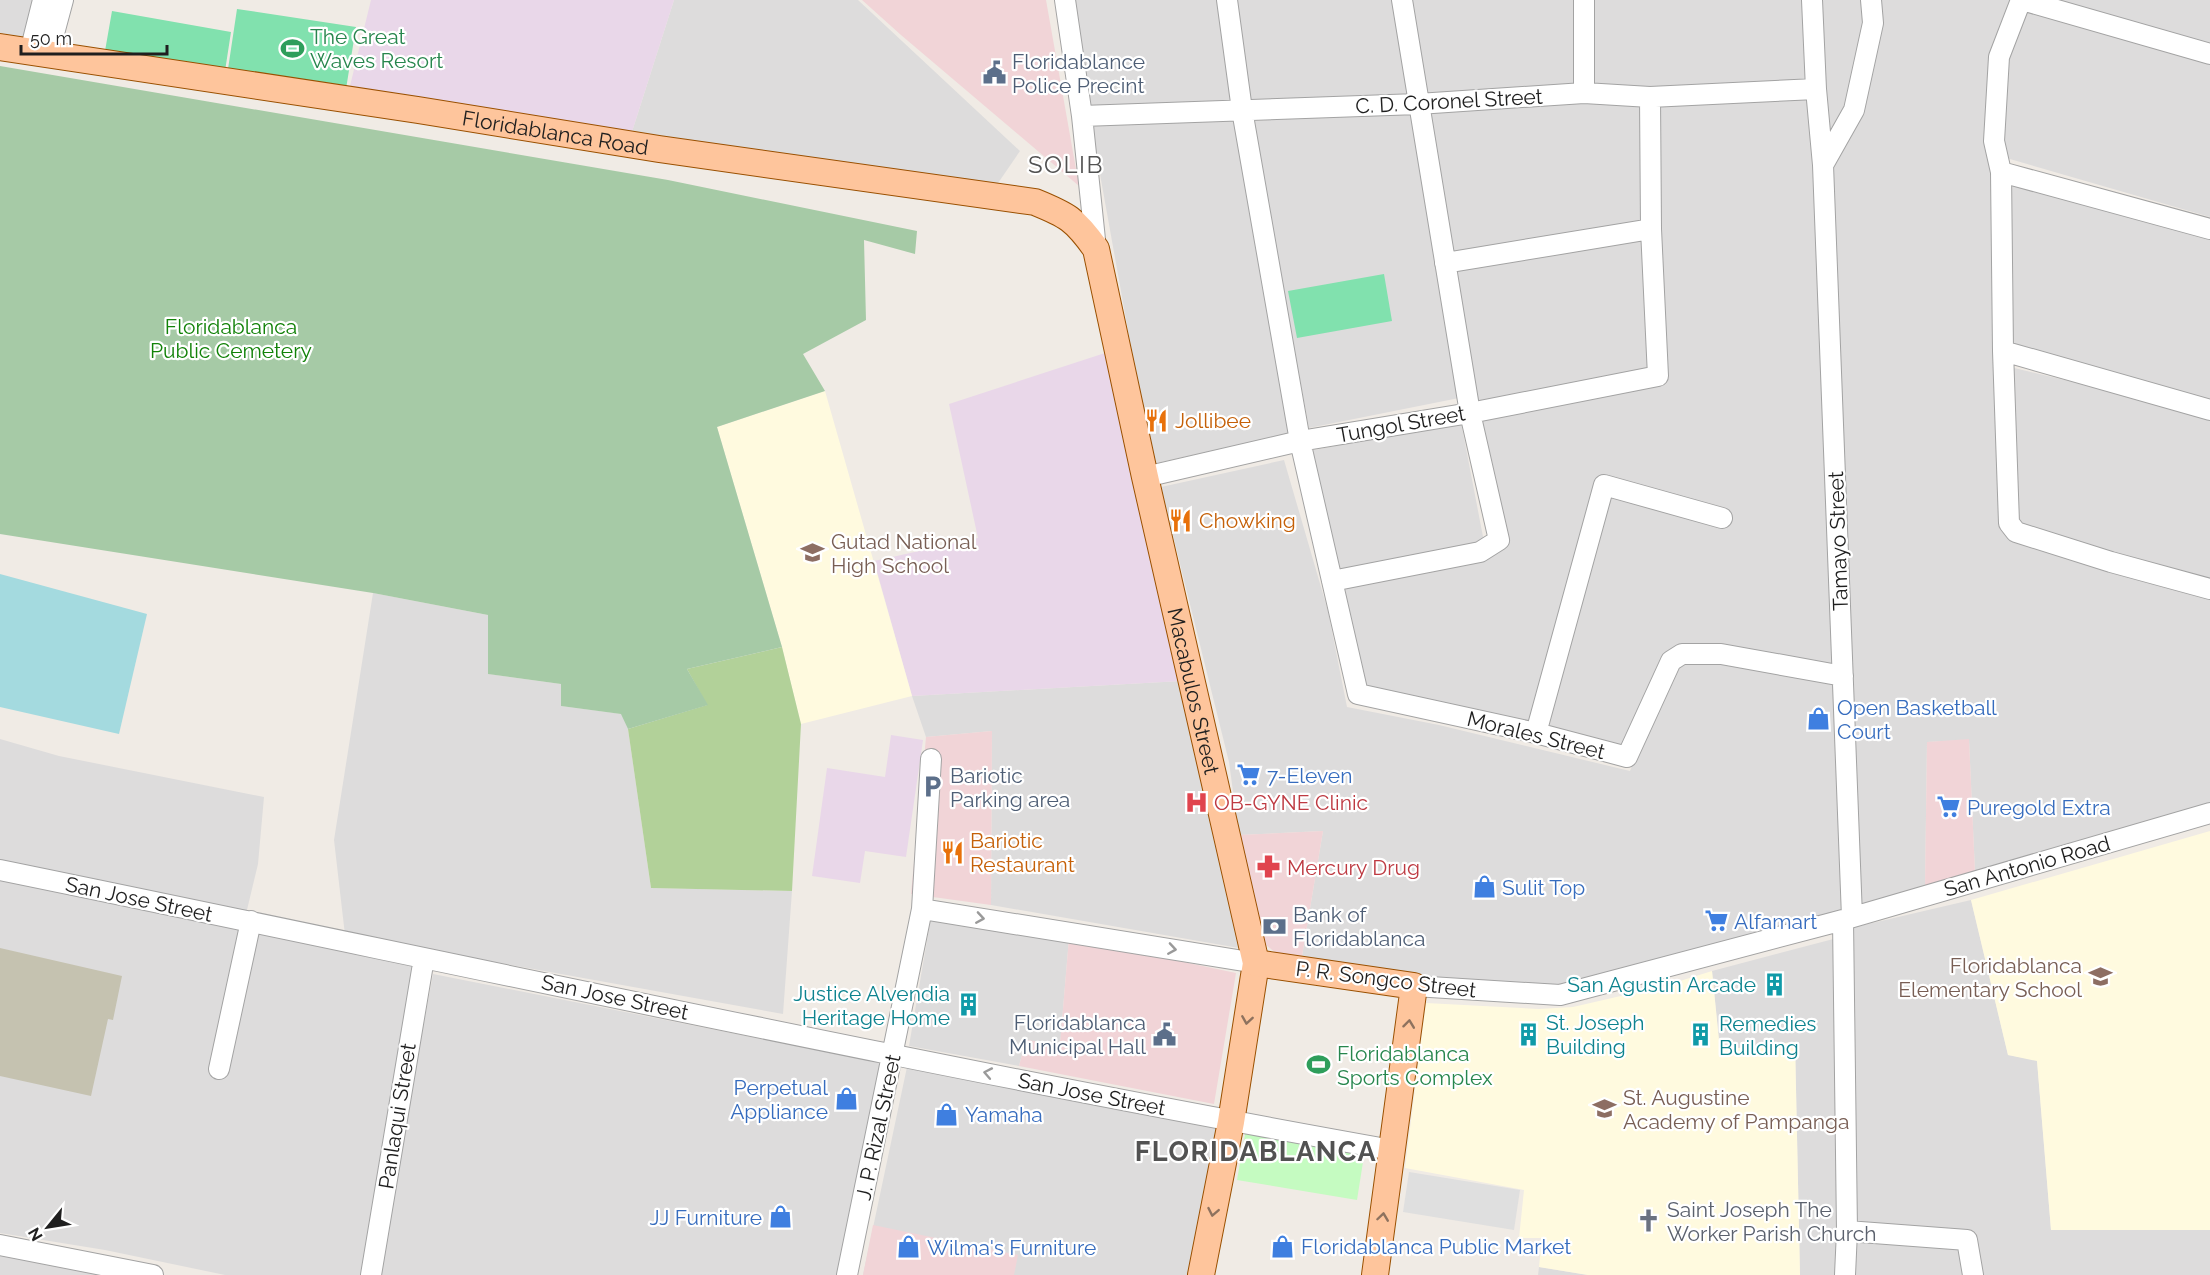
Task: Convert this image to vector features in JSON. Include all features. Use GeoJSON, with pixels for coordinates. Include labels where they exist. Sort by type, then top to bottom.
{"type":"FeatureCollection","features":[{"type":"Feature","properties":{"kind":"main road","name":"Floridablanca Road"},"geometry":{"type":"LineString","coordinates":[[0,47],[406,108],[659,149],[1035,202],[1066,214],[1084,232],[1096,249]]}},
{"type":"Feature","properties":{"kind":"main road","name":"Macabulos Street"},"geometry":{"type":"LineString","coordinates":[[1096,249],[1145,477],[1256,963],[1231,1122],[1201,1275]]}},
{"type":"Feature","properties":{"kind":"main road","name":"P. R. Songco Street"},"geometry":{"type":"LineString","coordinates":[[1256,963],[1414,986]]}},
{"type":"Feature","properties":{"kind":"main road"},"geometry":{"type":"LineString","coordinates":[[1375,1275],[1414,986]]}},
{"type":"Feature","properties":{"kind":"street"},"geometry":{"type":"LineString","coordinates":[[39,54],[43,0]]}},
{"type":"Feature","properties":{"kind":"street"},"geometry":{"type":"LineString","coordinates":[[39,54],[63,0]]}},
{"type":"Feature","properties":{"kind":"street"},"geometry":{"type":"LineString","coordinates":[[1065,0],[1082,116],[1096,249]]}},
{"type":"Feature","properties":{"kind":"street"},"geometry":{"type":"LineString","coordinates":[[1227,0],[1242,110],[1300,441],[1332,581],[1480,552],[1499,540],[1470,412],[1402,0]]}},
{"type":"Feature","properties":{"kind":"street"},"geometry":{"type":"LineString","coordinates":[[1584,0],[1584,93]]}},
{"type":"Feature","properties":{"kind":"street","name":"Tamayo Street"},"geometry":{"type":"LineString","coordinates":[[1812,0],[1816,89],[1823,165],[1844,676],[1848,919],[1845,1275]]}},
{"type":"Feature","properties":{"kind":"street"},"geometry":{"type":"LineString","coordinates":[[1823,165],[1854,110],[1873,22],[1871,0]]}},
{"type":"Feature","properties":{"kind":"street"},"geometry":{"type":"LineString","coordinates":[[2210,54],[2022,0],[1999,57],[1994,141],[2001,172],[2008,523],[2016,531],[2048,542],[2210,589]]}},
{"type":"Feature","properties":{"kind":"street","name":"C. D. Coronel Street"},"geometry":{"type":"LineString","coordinates":[[1082,116],[1418,104],[1584,93],[1650,97],[1816,89]]}},
{"type":"Feature","properties":{"kind":"street"},"geometry":{"type":"LineString","coordinates":[[1445,263],[1651,229],[1650,97]]}},
{"type":"Feature","properties":{"kind":"street"},"geometry":{"type":"LineString","coordinates":[[2001,172],[2210,229]]}},
{"type":"Feature","properties":{"kind":"street","name":"Tungol Street"},"geometry":{"type":"LineString","coordinates":[[1145,477],[1300,441],[1470,412],[1658,376],[1651,229]]}},
{"type":"Feature","properties":{"kind":"street"},"geometry":{"type":"LineString","coordinates":[[2003,351],[2210,410]]}},
{"type":"Feature","properties":{"kind":"street"},"geometry":{"type":"LineString","coordinates":[[1536,733],[1604,485],[1722,519]]}},
{"type":"Feature","properties":{"kind":"street","name":"Morales Street"},"geometry":{"type":"LineString","coordinates":[[1332,581],[1358,694],[1536,733],[1627,757],[1671,660],[1682,654],[1721,654],[1844,676]]}},
{"type":"Feature","properties":{"kind":"street","name":"J. P. Rizal Street"},"geometry":{"type":"LineString","coordinates":[[847,1275],[922,909],[931,759]]}},
{"type":"Feature","properties":{"kind":"street","name":"San Antonio Road"},"geometry":{"type":"LineString","coordinates":[[1848,919],[2210,813]]}},
{"type":"Feature","properties":{"kind":"street","name":"San Jose Street"},"geometry":{"type":"LineString","coordinates":[[0,870],[1231,1122],[1392,1150]]}},
{"type":"Feature","properties":{"kind":"street","name":"P. R. Songco Street"},"geometry":{"type":"LineString","coordinates":[[922,909],[1256,963]]}},
{"type":"Feature","properties":{"kind":"street","name":"P. R. Songco Street"},"geometry":{"type":"LineString","coordinates":[[1414,986],[1560,995],[1848,919]]}},
{"type":"Feature","properties":{"kind":"street"},"geometry":{"type":"LineString","coordinates":[[219,1069],[251,921]]}},
{"type":"Feature","properties":{"kind":"street","name":"Panlaqui Street"},"geometry":{"type":"LineString","coordinates":[[371,1275],[424,958]]}},
{"type":"Feature","properties":{"kind":"street"},"geometry":{"type":"LineString","coordinates":[[1847,1231],[1967,1240],[1973,1275]]}},
{"type":"Feature","properties":{"kind":"street"},"geometry":{"type":"LineString","coordinates":[[0,1245],[153,1275]]}},
{"type":"Feature","properties":{"kind":"shaded area"},"geometry":{"type":"Polygon","coordinates":[[[0,0],[50,0],[40,39],[0,33],[0,0]]]}},
{"type":"Feature","properties":{"kind":"shaded area"},"geometry":{"type":"Polygon","coordinates":[[[371,0],[674,0],[630,138],[349,90],[371,0]]]}},
{"type":"Feature","properties":{"kind":"shaded area"},"geometry":{"type":"Polygon","coordinates":[[[674,0],[858,0],[1020,151],[996,186],[630,138],[674,0]]]}},
{"type":"Feature","properties":{"kind":"shaded area"},"geometry":{"type":"Polygon","coordinates":[[[862,0],[1046,0],[1079,186],[901,35],[862,0]]]}},
{"type":"Feature","properties":{"kind":"shaded area"},"geometry":{"type":"Polygon","coordinates":[[[1074,0],[1219,0],[1231,101],[1092,111],[1074,0]]]}},
{"type":"Feature","properties":{"kind":"shaded area"},"geometry":{"type":"Polygon","coordinates":[[[1232,0],[1394,0],[1408,94],[1248,102],[1232,0]]]}},
{"type":"Feature","properties":{"kind":"shaded area"},"geometry":{"type":"Polygon","coordinates":[[[1409,0],[1577,0],[1577,89],[1423,93],[1409,0]]]}},
{"type":"Feature","properties":{"kind":"shaded area"},"geometry":{"type":"Polygon","coordinates":[[[1591,0],[1813,0],[1814,86],[1589,90],[1591,0]]]}},
{"type":"Feature","properties":{"kind":"shaded area"},"geometry":{"type":"Polygon","coordinates":[[[1822,0],[2015,0],[1988,145],[2014,535],[2210,599],[2210,803],[1975,872],[1969,740],[1927,742],[1925,888],[1857,911],[1822,0]]]}},
{"type":"Feature","properties":{"kind":"shaded area"},"geometry":{"type":"Polygon","coordinates":[[[2043,0],[2210,0],[2210,48],[2043,0]]]}},
{"type":"Feature","properties":{"kind":"shaded area"},"geometry":{"type":"Polygon","coordinates":[[[2026,7],[2210,59],[2210,217],[2003,157],[2004,59],[2026,7]]]}},
{"type":"Feature","properties":{"kind":"shaded area"},"geometry":{"type":"Polygon","coordinates":[[[1813,95],[1839,669],[1678,649],[1623,749],[1361,688],[1341,586],[1491,553],[1506,547],[1480,417],[1665,382],[1656,103],[1813,95]]]}},
{"type":"Feature","properties":{"kind":"shaded area"},"geometry":{"type":"Polygon","coordinates":[[[1585,99],[1643,101],[1643,226],[1450,254],[1427,110],[1585,99]]]}},
{"type":"Feature","properties":{"kind":"shaded area"},"geometry":{"type":"Polygon","coordinates":[[[1410,112],[1459,398],[1309,428],[1252,121],[1410,112]]]}},
{"type":"Feature","properties":{"kind":"shaded area"},"geometry":{"type":"Polygon","coordinates":[[[1235,117],[1293,433],[1152,464],[1091,124],[1235,117]]]}},
{"type":"Feature","properties":{"kind":"shaded area"},"geometry":{"type":"Polygon","coordinates":[[[2010,177],[2210,238],[2210,403],[2007,343],[2010,177]]]}},
{"type":"Feature","properties":{"kind":"shaded area"},"geometry":{"type":"Polygon","coordinates":[[[1642,237],[1648,369],[1477,402],[1453,269],[1642,237]]]}},
{"type":"Feature","properties":{"kind":"shaded area"},"geometry":{"type":"Polygon","coordinates":[[[1105,353],[1181,681],[912,696],[874,561],[978,538],[949,404],[1105,353]]]}},
{"type":"Feature","properties":{"kind":"shaded area"},"geometry":{"type":"Polygon","coordinates":[[[2010,367],[2210,414],[2210,580],[2108,556],[2014,521],[2010,367]]]}},
{"type":"Feature","properties":{"kind":"shaded area","name":"Gutad National High School"},"geometry":{"type":"Polygon","coordinates":[[[825,391],[912,696],[801,724],[782,647],[717,427],[825,391]]]}},
{"type":"Feature","properties":{"kind":"shaded area"},"geometry":{"type":"Polygon","coordinates":[[[1461,422],[1484,542],[1338,573],[1309,451],[1461,422]]]}},
{"type":"Feature","properties":{"kind":"shaded area"},"geometry":{"type":"Polygon","coordinates":[[[1284,460],[1328,611],[1347,707],[1439,725],[1630,771],[1673,666],[1682,660],[1723,661],[1838,683],[1841,913],[1559,987],[1510,987],[1408,975],[1302,956],[1323,831],[1239,835],[1229,762],[1161,487],[1284,460]]]}},
{"type":"Feature","properties":{"kind":"shaded area"},"geometry":{"type":"Polygon","coordinates":[[[373,593],[488,615],[489,674],[561,684],[561,706],[622,714],[628,729],[651,888],[792,891],[783,1014],[345,935],[334,840],[373,593]]]}},
{"type":"Feature","properties":{"kind":"shaded area"},"geometry":{"type":"Polygon","coordinates":[[[1181,681],[1239,922],[1239,948],[991,905],[992,731],[926,737],[912,696],[1181,681]]]}},
{"type":"Feature","properties":{"kind":"shaded area","name":"Bariotic Restaurant"},"geometry":{"type":"Polygon","coordinates":[[[992,731],[991,905],[911,894],[926,737],[992,731]]]}},
{"type":"Feature","properties":{"kind":"shaded area"},"geometry":{"type":"Polygon","coordinates":[[[891,735],[923,740],[906,857],[865,851],[860,883],[812,876],[827,768],[885,777],[891,735]]]}},
{"type":"Feature","properties":{"kind":"shaded area"},"geometry":{"type":"Polygon","coordinates":[[[0,739],[59,756],[264,797],[258,864],[246,914],[0,865],[0,739]]]}},
{"type":"Feature","properties":{"kind":"shaded area","name":"Puregold Extra"},"geometry":{"type":"Polygon","coordinates":[[[1969,739],[1975,872],[1925,888],[1927,742],[1969,739]]]}},
{"type":"Feature","properties":{"kind":"shaded area"},"geometry":{"type":"Polygon","coordinates":[[[1323,831],[1302,956],[1276,953],[1266,945],[1239,835],[1323,831]]]}},
{"type":"Feature","properties":{"kind":"shaded area","name":"Floridablanca Elementary School"},"geometry":{"type":"Polygon","coordinates":[[[2210,831],[2210,1230],[2051,1230],[2037,1061],[2008,1055],[1971,900],[2210,831]]]}},
{"type":"Feature","properties":{"kind":"shaded area"},"geometry":{"type":"Polygon","coordinates":[[[0,877],[417,961],[367,1275],[225,1275],[105,1250],[0,1233],[0,877]]]}},
{"type":"Feature","properties":{"kind":"shaded area"},"geometry":{"type":"Polygon","coordinates":[[[1971,900],[2008,1055],[2037,1060],[2051,1230],[2210,1230],[2210,1275],[1847,1275],[1851,928],[1971,900]]]}},
{"type":"Feature","properties":{"kind":"shaded area"},"geometry":{"type":"Polygon","coordinates":[[[931,917],[1069,938],[1060,1045],[1026,1040],[1019,1066],[909,1046],[931,917]]]}},
{"type":"Feature","properties":{"kind":"shaded area"},"geometry":{"type":"Polygon","coordinates":[[[1841,937],[1842,1275],[1800,1275],[1795,1042],[1720,1050],[1712,971],[1841,937]]]}},
{"type":"Feature","properties":{"kind":"shaded area"},"geometry":{"type":"Polygon","coordinates":[[[1069,938],[1236,973],[1214,1104],[1019,1066],[1026,1040],[1060,1044],[1069,938]]]}},
{"type":"Feature","properties":{"kind":"shaded area"},"geometry":{"type":"Polygon","coordinates":[[[0,948],[122,976],[113,1020],[108,1019],[91,1096],[0,1076],[0,948]]]}},
{"type":"Feature","properties":{"kind":"shaded area","name":"St. Augustine Academy of Pampanga"},"geometry":{"type":"Polygon","coordinates":[[[1712,971],[1720,1050],[1795,1042],[1800,1275],[1588,1275],[1539,1267],[1542,1238],[1519,1238],[1524,1190],[1405,1168],[1426,1003],[1539,1009],[1573,1007],[1664,986],[1712,971]]]}},
{"type":"Feature","properties":{"kind":"shaded area"},"geometry":{"type":"Polygon","coordinates":[[[433,974],[883,1063],[840,1275],[377,1275],[433,974]]]}},
{"type":"Feature","properties":{"kind":"shaded area"},"geometry":{"type":"Polygon","coordinates":[[[907,1067],[1219,1128],[1188,1275],[863,1275],[907,1067]]]}},
{"type":"Feature","properties":{"kind":"shaded area"},"geometry":{"type":"Polygon","coordinates":[[[1409,1172],[1520,1190],[1514,1230],[1403,1212],[1409,1172]]]}},
{"type":"Feature","properties":{"kind":"shaded area","name":"Wilma's Furniture"},"geometry":{"type":"Polygon","coordinates":[[[873,1225],[1018,1255],[1014,1275],[863,1275],[873,1225]]]}},
{"type":"Feature","properties":{"kind":"shaded area"},"geometry":{"type":"Polygon","coordinates":[[[0,1254],[107,1275],[0,1275],[0,1254]]]}},
{"type":"Feature","properties":{"kind":"shaded area"},"geometry":{"type":"Polygon","coordinates":[[[1539,1267],[1588,1275],[1538,1275],[1539,1267]]]}},
{"type":"Feature","properties":{"kind":"green space","name":"The Great Waves Resort"},"geometry":{"type":"Polygon","coordinates":[[[237,9],[356,27],[346,89],[228,69],[237,9]]]}},
{"type":"Feature","properties":{"kind":"green space"},"geometry":{"type":"Polygon","coordinates":[[[112,11],[231,32],[225,71],[105,51],[112,11]]]}},
{"type":"Feature","properties":{"kind":"green space","name":"Floridablanca Public Cemetery"},"geometry":{"type":"Polygon","coordinates":[[[0,66],[668,180],[917,231],[915,254],[864,240],[866,320],[803,354],[825,391],[717,427],[782,647],[687,669],[708,705],[628,729],[621,714],[561,706],[561,684],[488,674],[488,615],[373,593],[0,534],[0,66]]]}},
{"type":"Feature","properties":{"kind":"green space"},"geometry":{"type":"Polygon","coordinates":[[[1384,274],[1392,321],[1297,338],[1288,291],[1384,274]]]}},
{"type":"Feature","properties":{"kind":"green space"},"geometry":{"type":"Polygon","coordinates":[[[782,647],[801,724],[792,891],[651,888],[628,729],[707,705],[687,669],[782,647]]]}},
{"type":"Feature","properties":{"kind":"green space"},"geometry":{"type":"Polygon","coordinates":[[[1247,1123],[1366,1143],[1357,1200],[1237,1180],[1247,1123]]]}},
{"type":"Feature","properties":{"kind":"water"},"geometry":{"type":"Polygon","coordinates":[[[0,574],[147,614],[119,734],[0,707],[0,574]]]}},
{"type":"Feature","properties":{"kind":"place","name":"The Great Waves Resort"},"geometry":{"type":"Point","coordinates":[292,48]}},
{"type":"Feature","properties":{"kind":"place","name":"Floridablance Police Precint"},"geometry":{"type":"Point","coordinates":[994,73]}},
{"type":"Feature","properties":{"kind":"place","name":"Jollibee"},"geometry":{"type":"Point","coordinates":[1157,420]}},
{"type":"Feature","properties":{"kind":"place","name":"Chowking"},"geometry":{"type":"Point","coordinates":[1181,520]}},
{"type":"Feature","properties":{"kind":"place","name":"Gutad National High School"},"geometry":{"type":"Point","coordinates":[813,553]}},
{"type":"Feature","properties":{"kind":"place","name":"Open Basketball Court"},"geometry":{"type":"Point","coordinates":[1819,719]}},
{"type":"Feature","properties":{"kind":"place","name":"7-Eleven"},"geometry":{"type":"Point","coordinates":[1249,775]}},
{"type":"Feature","properties":{"kind":"place","name":"Bariotic Parking area"},"geometry":{"type":"Point","coordinates":[932,787]}},
{"type":"Feature","properties":{"kind":"place","name":"OB-GYNE Clinic"},"geometry":{"type":"Point","coordinates":[1196,802]}},
{"type":"Feature","properties":{"kind":"place","name":"Puregold Extra"},"geometry":{"type":"Point","coordinates":[1949,807]}},
{"type":"Feature","properties":{"kind":"place","name":"Bariotic Restaurant"},"geometry":{"type":"Point","coordinates":[952,852]}},
{"type":"Feature","properties":{"kind":"place","name":"Mercury Drug"},"geometry":{"type":"Point","coordinates":[1269,867]}},
{"type":"Feature","properties":{"kind":"place","name":"Sulit Top"},"geometry":{"type":"Point","coordinates":[1484,887]}},
{"type":"Feature","properties":{"kind":"place","name":"Alfamart"},"geometry":{"type":"Point","coordinates":[1716,921]}},
{"type":"Feature","properties":{"kind":"place","name":"Bank of Floridablanca"},"geometry":{"type":"Point","coordinates":[1275,926]}},
{"type":"Feature","properties":{"kind":"place","name":"Floridablanca Elementary School"},"geometry":{"type":"Point","coordinates":[2100,977]}},
{"type":"Feature","properties":{"kind":"place","name":"San Agustin Arcade"},"geometry":{"type":"Point","coordinates":[1774,984]}},
{"type":"Feature","properties":{"kind":"place","name":"Justice Alvendia Heritage Home"},"geometry":{"type":"Point","coordinates":[968,1005]}},
{"type":"Feature","properties":{"kind":"place","name":"Floridablanca Municipal Hall"},"geometry":{"type":"Point","coordinates":[1164,1034]}},
{"type":"Feature","properties":{"kind":"place","name":"St. Joseph Building"},"geometry":{"type":"Point","coordinates":[1528,1034]}},
{"type":"Feature","properties":{"kind":"place","name":"Remedies Building"},"geometry":{"type":"Point","coordinates":[1701,1035]}},
{"type":"Feature","properties":{"kind":"place","name":"Floridablanca Sports Complex"},"geometry":{"type":"Point","coordinates":[1319,1065]}},
{"type":"Feature","properties":{"kind":"place","name":"Perpetual Appliance"},"geometry":{"type":"Point","coordinates":[846,1099]}},
{"type":"Feature","properties":{"kind":"place","name":"St. Augustine Academy of Pampanga"},"geometry":{"type":"Point","coordinates":[1605,1109]}},
{"type":"Feature","properties":{"kind":"place","name":"Yamaha"},"geometry":{"type":"Point","coordinates":[947,1114]}},
{"type":"Feature","properties":{"kind":"place","name":"JJ Furniture"},"geometry":{"type":"Point","coordinates":[780,1217]}},
{"type":"Feature","properties":{"kind":"place","name":"Saint Joseph The Worker Parish Church"},"geometry":{"type":"Point","coordinates":[1649,1221]}},
{"type":"Feature","properties":{"kind":"place","name":"Floridablanca Public Market"},"geometry":{"type":"Point","coordinates":[1283,1246]}},
{"type":"Feature","properties":{"kind":"place","name":"Wilma's Furniture"},"geometry":{"type":"Point","coordinates":[909,1247]}},
{"type":"Feature","properties":{"kind":"district","name":"SOLIB"},"geometry":{"type":"Point","coordinates":[1066,164]}},
{"type":"Feature","properties":{"kind":"district","name":"FLORIDABLANCA"},"geometry":{"type":"Point","coordinates":[1256,1151]}}]}
